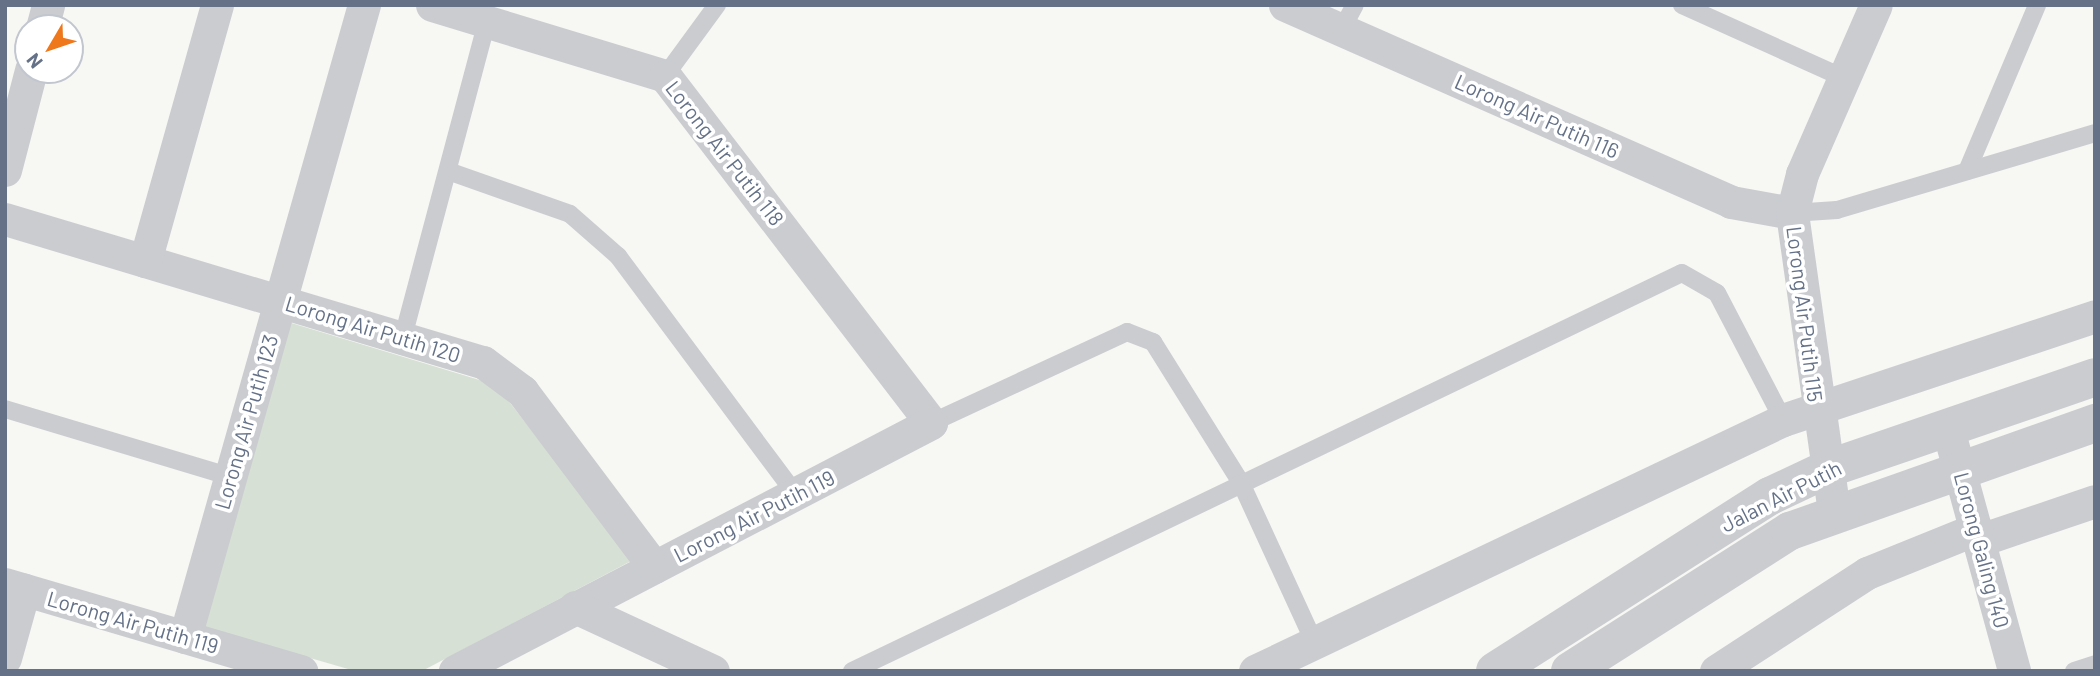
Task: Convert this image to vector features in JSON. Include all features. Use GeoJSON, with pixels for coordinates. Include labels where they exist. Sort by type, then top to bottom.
{"type":"FeatureCollection","features":[{"type":"Feature","properties":{"kind":"street"},"geometry":{"type":"LineString","coordinates":[[145,261],[217,5]]}},
{"type":"Feature","properties":{"kind":"street","name":"Lorong Air Putih 123"},"geometry":{"type":"LineString","coordinates":[[185,637],[364,5]]}},
{"type":"Feature","properties":{"kind":"street","name":"Lorong Air Putih 118"},"geometry":{"type":"LineString","coordinates":[[432,5],[665,76],[931,424]]}},
{"type":"Feature","properties":{"kind":"street","name":"Lorong Air Putih 116"},"geometry":{"type":"LineString","coordinates":[[1285,5],[1348,17],[1731,202],[1792,213]]}},
{"type":"Feature","properties":{"kind":"street","name":"Lorong Air Putih 115"},"geometry":{"type":"LineString","coordinates":[[1834,512],[1792,213],[1802,174],[1846,79],[1876,5]]}},
{"type":"Feature","properties":{"kind":"street"},"geometry":{"type":"LineString","coordinates":[[5,170],[28,84]]}},
{"type":"Feature","properties":{"kind":"street","name":"Lorong Air Putih 120"},"geometry":{"type":"LineString","coordinates":[[5,219],[483,362],[522,391],[654,567]]}},
{"type":"Feature","properties":{"kind":"street"},"geometry":{"type":"LineString","coordinates":[[1255,671],[1783,420],[1817,406],[2095,316]]}},
{"type":"Feature","properties":{"kind":"street","name":"Jalan Air Putih"},"geometry":{"type":"LineString","coordinates":[[1495,671],[1731,518],[1827,469],[2095,377]]}},
{"type":"Feature","properties":{"kind":"street","name":"Jalan Air Putih"},"geometry":{"type":"LineString","coordinates":[[1570,671],[1754,550],[1834,512],[2095,423]]}},
{"type":"Feature","properties":{"kind":"street","name":"Lorong Air Putih 119"},"geometry":{"type":"LineString","coordinates":[[455,671],[575,607],[797,496],[931,424]]}},
{"type":"Feature","properties":{"kind":"street","name":"Lorong Galing 140"},"geometry":{"type":"LineString","coordinates":[[1948,429],[2014,671]]}},
{"type":"Feature","properties":{"kind":"street"},"geometry":{"type":"LineString","coordinates":[[1716,671],[1867,573],[1978,535],[2095,501]]}},
{"type":"Feature","properties":{"kind":"street"},"geometry":{"type":"LineString","coordinates":[[5,658],[15,587]]}},
{"type":"Feature","properties":{"kind":"street","name":"Lorong Air Putih 119"},"geometry":{"type":"LineString","coordinates":[[15,587],[301,671]]}},
{"type":"Feature","properties":{"kind":"street"},"geometry":{"type":"LineString","coordinates":[[575,607],[713,671]]}},
{"type":"Feature","properties":{"kind":"lane"},"geometry":{"type":"LineString","coordinates":[[665,76],[717,5]]}},
{"type":"Feature","properties":{"kind":"lane"},"geometry":{"type":"LineString","coordinates":[[1682,5],[1846,79]]}},
{"type":"Feature","properties":{"kind":"lane"},"geometry":{"type":"LineString","coordinates":[[1967,171],[2037,5]]}},
{"type":"Feature","properties":{"kind":"lane"},"geometry":{"type":"LineString","coordinates":[[403,337],[486,22]]}},
{"type":"Feature","properties":{"kind":"lane"},"geometry":{"type":"LineString","coordinates":[[1792,213],[1838,210],[2095,133]]}},
{"type":"Feature","properties":{"kind":"lane"},"geometry":{"type":"LineString","coordinates":[[448,171],[570,214],[618,256],[797,496]]}},
{"type":"Feature","properties":{"kind":"lane"},"geometry":{"type":"LineString","coordinates":[[852,671],[1682,273],[1717,293],[1783,420]]}},
{"type":"Feature","properties":{"kind":"lane"},"geometry":{"type":"LineString","coordinates":[[931,424],[1127,332],[1153,342],[1241,483],[1314,642]]}},
{"type":"Feature","properties":{"kind":"lane"},"geometry":{"type":"LineString","coordinates":[[5,409],[232,477]]}},
{"type":"Feature","properties":{"kind":"lane"},"geometry":{"type":"LineString","coordinates":[[2074,671],[2095,664]]}},
{"type":"Feature","properties":{"kind":"shaded area"},"geometry":{"type":"Polygon","coordinates":[[[288,322],[496,385],[633,560],[422,671],[355,671],[199,626],[288,322]]]}}]}
